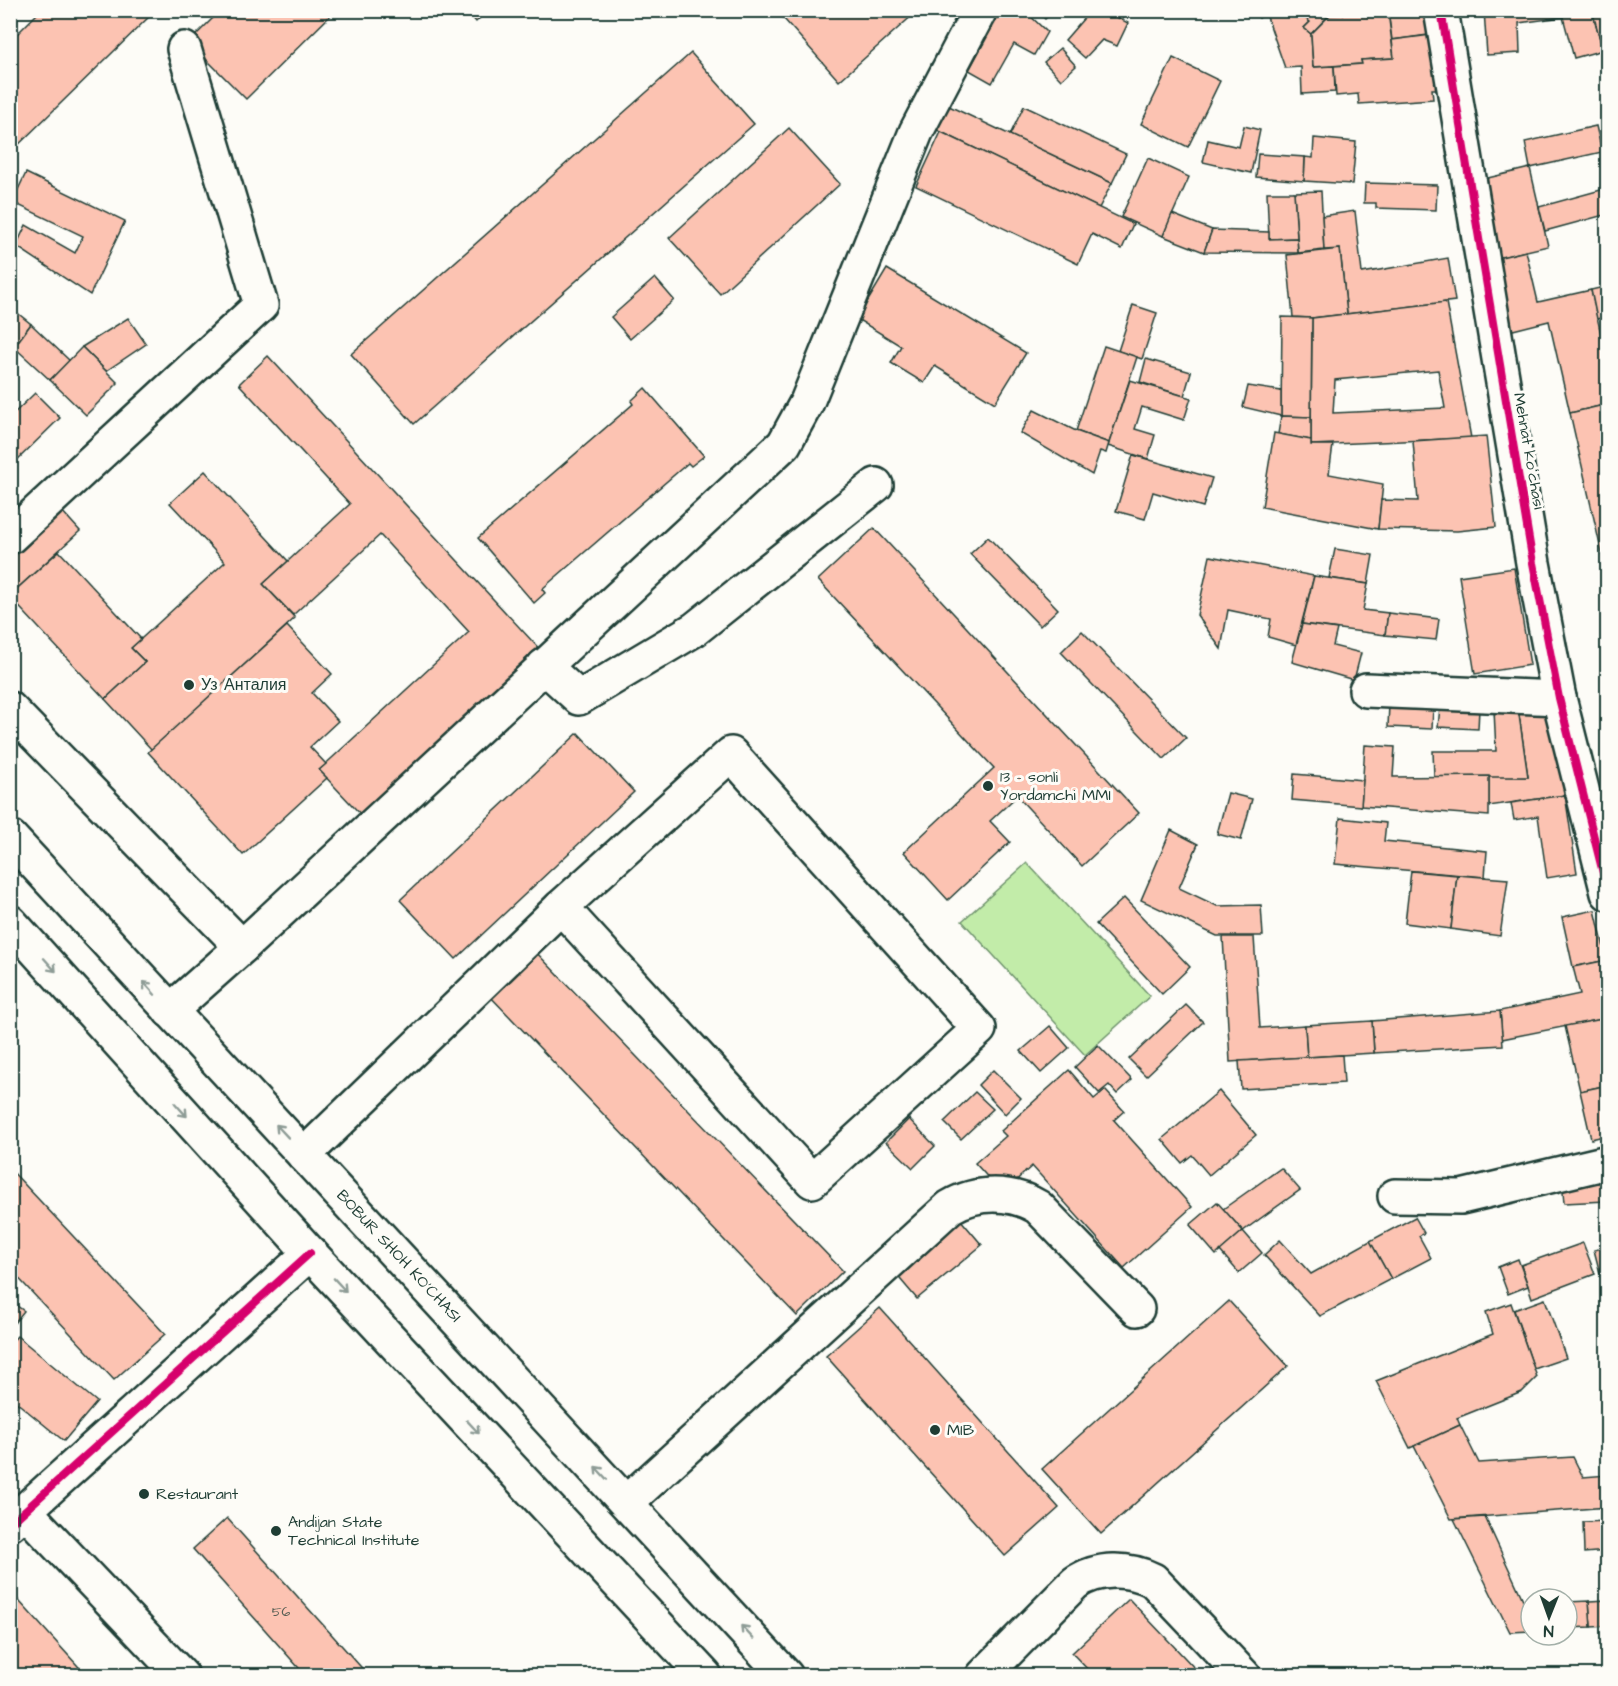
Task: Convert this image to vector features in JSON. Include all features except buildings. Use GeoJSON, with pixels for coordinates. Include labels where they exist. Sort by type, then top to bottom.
{"type":"FeatureCollection","features":[{"type":"Feature","properties":{"kind":"main road"},"geometry":{"type":"LineString","coordinates":[[170,1011],[242,947],[784,444],[807,402],[916,132],[980,10]]}},
{"type":"Feature","properties":{"kind":"main road","name":"Mehnat koʻchasi"},"geometry":{"type":"LineString","coordinates":[[1441,10],[1533,563],[1559,698],[1608,893]]}},
{"type":"Feature","properties":{"kind":"main road"},"geometry":{"type":"LineString","coordinates":[[10,537],[261,305],[184,49]]}},
{"type":"Feature","properties":{"kind":"main road"},"geometry":{"type":"LineString","coordinates":[[544,666],[579,698],[695,629],[876,485]]}},
{"type":"Feature","properties":{"kind":"main road"},"geometry":{"type":"LineString","coordinates":[[1366,690],[1559,698]]}},
{"type":"Feature","properties":{"kind":"main road"},"geometry":{"type":"LineString","coordinates":[[10,709],[242,947]]}},
{"type":"Feature","properties":{"kind":"main road"},"geometry":{"type":"LineString","coordinates":[[304,1155],[561,907],[731,754],[979,1029],[812,1181],[561,907]]}},
{"type":"Feature","properties":{"kind":"main road","name":"BOBUR SHOH KO'CHASI"},"geometry":{"type":"LineString","coordinates":[[10,837],[786,1676]]}},
{"type":"Feature","properties":{"kind":"main road"},"geometry":{"type":"LineString","coordinates":[[10,922],[310,1253],[705,1676]]}},
{"type":"Feature","properties":{"kind":"main road"},"geometry":{"type":"LineString","coordinates":[[1395,1196],[1461,1197],[1608,1162]]}},
{"type":"Feature","properties":{"kind":"main road"},"geometry":{"type":"LineString","coordinates":[[627,1502],[950,1207],[962,1199],[1001,1195],[1023,1198],[1038,1207],[1137,1309]]}},
{"type":"Feature","properties":{"kind":"main road"},"geometry":{"type":"LineString","coordinates":[[182,1676],[18,1518],[310,1253]]}},
{"type":"Feature","properties":{"kind":"main road"},"geometry":{"type":"LineString","coordinates":[[983,1676],[1075,1583],[1086,1575],[1115,1571],[1138,1573],[1154,1580],[1244,1676]]}},
{"type":"Feature","properties":{"kind":"green space"},"geometry":{"type":"Polygon","coordinates":[[[1027,863],[1150,996],[1085,1055],[962,921],[1027,863]]]}},
{"type":"Feature","properties":{"kind":"cycle path"},"geometry":{"type":"LineString","coordinates":[[1441,10],[1533,563],[1559,698],[1608,893]]}},
{"type":"Feature","properties":{"kind":"cycle path"},"geometry":{"type":"LineString","coordinates":[[10,1524],[310,1253]]}},
{"type":"Feature","properties":{"kind":"place","name":"Уз Анталия"},"geometry":{"type":"Point","coordinates":[189,685]}},
{"type":"Feature","properties":{"kind":"place","name":"13 - sonli Yordamchi MMI"},"geometry":{"type":"Point","coordinates":[988,786]}},
{"type":"Feature","properties":{"kind":"place","name":"MIB"},"geometry":{"type":"Point","coordinates":[935,1430]}},
{"type":"Feature","properties":{"kind":"place","name":"Restaurant"},"geometry":{"type":"Point","coordinates":[144,1494]}},
{"type":"Feature","properties":{"kind":"place","name":"Andijan State Technical Institute"},"geometry":{"type":"Point","coordinates":[276,1531]}}]}
